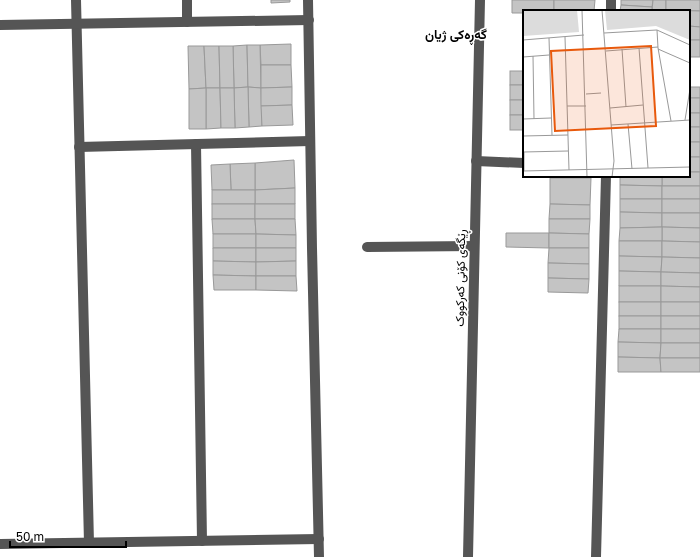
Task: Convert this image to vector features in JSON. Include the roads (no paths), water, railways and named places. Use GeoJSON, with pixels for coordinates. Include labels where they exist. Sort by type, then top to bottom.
{"type":"FeatureCollection","features":[{"type":"Feature","properties":{"kind":"street"},"geometry":{"type":"LineString","coordinates":[[76,0],[89,543]]}},
{"type":"Feature","properties":{"kind":"street"},"geometry":{"type":"LineString","coordinates":[[187,0],[188,22]]}},
{"type":"Feature","properties":{"kind":"street"},"geometry":{"type":"LineString","coordinates":[[308,0],[319,557]]}},
{"type":"Feature","properties":{"kind":"street","name":"ڕێگەی کۆنی کەرکووک"},"geometry":{"type":"LineString","coordinates":[[468,557],[480,0]]}},
{"type":"Feature","properties":{"kind":"street"},"geometry":{"type":"LineString","coordinates":[[0,25],[309,20]]}},
{"type":"Feature","properties":{"kind":"street"},"geometry":{"type":"LineString","coordinates":[[79,147],[310,141]]}},
{"type":"Feature","properties":{"kind":"street"},"geometry":{"type":"LineString","coordinates":[[196,144],[202,541]]}},
{"type":"Feature","properties":{"kind":"street"},"geometry":{"type":"LineString","coordinates":[[476,161],[523,163]]}},
{"type":"Feature","properties":{"kind":"street"},"geometry":{"type":"LineString","coordinates":[[596,557],[606,177]]}},
{"type":"Feature","properties":{"kind":"street"},"geometry":{"type":"LineString","coordinates":[[367,247],[474,246]]}},
{"type":"Feature","properties":{"kind":"street"},"geometry":{"type":"LineString","coordinates":[[0,544],[319,539]]}},
{"type":"Feature","properties":{"kind":"district","name":"گەڕەکی ژیان"},"geometry":{"type":"Point","coordinates":[456,34]}}]}
